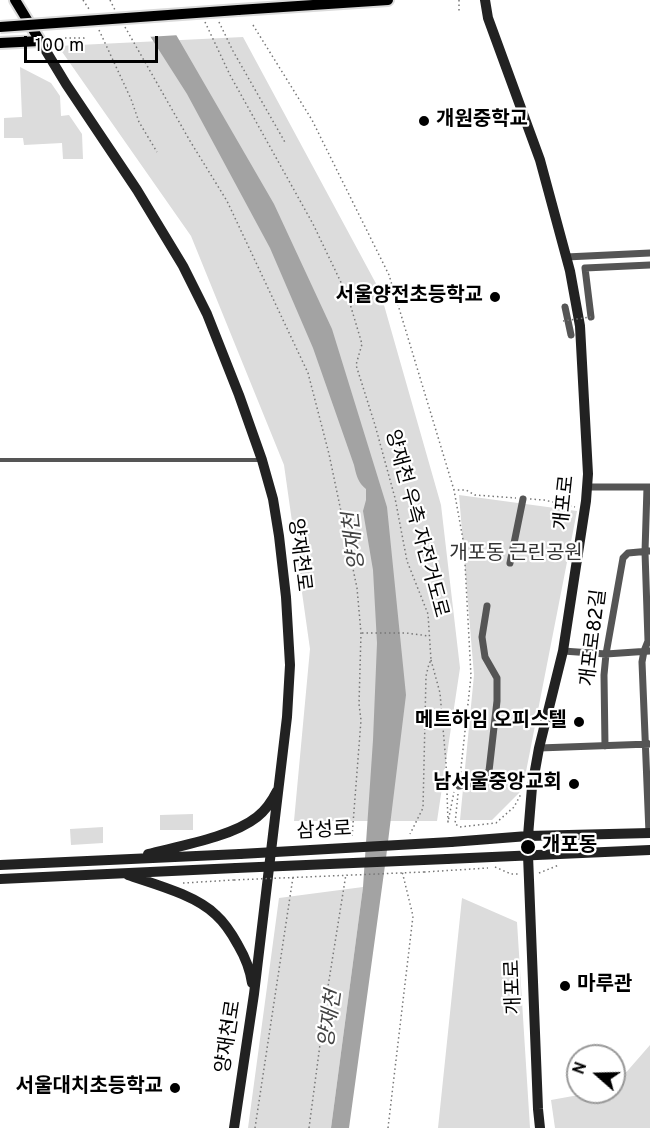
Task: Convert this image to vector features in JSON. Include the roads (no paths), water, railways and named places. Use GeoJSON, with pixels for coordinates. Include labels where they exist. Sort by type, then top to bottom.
{"type":"FeatureCollection","features":[{"type":"Feature","properties":{"kind":"main road"},"geometry":{"type":"LineString","coordinates":[[0,43],[40,41],[15,0]]}},
{"type":"Feature","properties":{"kind":"main road"},"geometry":{"type":"LineString","coordinates":[[0,27],[388,0]]}},
{"type":"Feature","properties":{"kind":"street","name":"개포로"},"geometry":{"type":"LineString","coordinates":[[485,0],[488,18],[540,160],[566,257],[580,326],[588,487],[563,651],[539,748],[532,787],[528,836],[540,1128]]}},
{"type":"Feature","properties":{"kind":"street","name":"양재천로"},"geometry":{"type":"LineString","coordinates":[[40,41],[137,190],[183,266],[207,314],[239,395],[273,499],[286,597],[290,665],[287,717],[254,998],[234,1128]]}},
{"type":"Feature","properties":{"kind":"street"},"geometry":{"type":"LineString","coordinates":[[566,257],[650,253]]}},
{"type":"Feature","properties":{"kind":"street"},"geometry":{"type":"LineString","coordinates":[[591,317],[585,268],[650,265]]}},
{"type":"Feature","properties":{"kind":"street"},"geometry":{"type":"LineString","coordinates":[[565,307],[571,335]]}},
{"type":"Feature","properties":{"kind":"street"},"geometry":{"type":"LineString","coordinates":[[588,487],[648,487],[648,641],[642,662],[649,833]]}},
{"type":"Feature","properties":{"kind":"street"},"geometry":{"type":"LineString","coordinates":[[510,563],[523,499]]}},
{"type":"Feature","properties":{"kind":"street","name":"개포로82길"},"geometry":{"type":"LineString","coordinates":[[605,746],[606,654],[623,558],[628,553],[648,551]]}},
{"type":"Feature","properties":{"kind":"street"},"geometry":{"type":"LineString","coordinates":[[456,789],[478,782],[489,771],[497,701],[497,678],[485,657],[482,638],[487,606]]}},
{"type":"Feature","properties":{"kind":"street"},"geometry":{"type":"LineString","coordinates":[[563,651],[606,654],[647,651]]}},
{"type":"Feature","properties":{"kind":"street"},"geometry":{"type":"LineString","coordinates":[[539,748],[647,744]]}},
{"type":"Feature","properties":{"kind":"street"},"geometry":{"type":"LineString","coordinates":[[123,861],[208,838],[245,825],[267,807],[279,788]]}},
{"type":"Feature","properties":{"kind":"street","name":"삼성로"},"geometry":{"type":"LineString","coordinates":[[0,865],[240,855],[528,836],[649,833]]}},
{"type":"Feature","properties":{"kind":"street","name":"삼성로"},"geometry":{"type":"LineString","coordinates":[[0,879],[650,850]]}},
{"type":"Feature","properties":{"kind":"street"},"geometry":{"type":"LineString","coordinates":[[122,873],[169,889],[203,905],[216,915],[230,930],[250,969],[254,998]]}},
{"type":"Feature","properties":{"kind":"lane"},"geometry":{"type":"LineString","coordinates":[[0,460],[262,460]]}},
{"type":"Feature","properties":{"kind":"place","name":"개원중학교"},"geometry":{"type":"Point","coordinates":[424,121]}},
{"type":"Feature","properties":{"kind":"place","name":"서울양전초등학교"},"geometry":{"type":"Point","coordinates":[495,297]}},
{"type":"Feature","properties":{"kind":"place","name":"메트하임 오피스텔"},"geometry":{"type":"Point","coordinates":[579,722]}},
{"type":"Feature","properties":{"kind":"place","name":"남서울중앙교회"},"geometry":{"type":"Point","coordinates":[574,784]}},
{"type":"Feature","properties":{"kind":"place","name":"개포동"},"geometry":{"type":"Point","coordinates":[528,847]}},
{"type":"Feature","properties":{"kind":"place","name":"마루관"},"geometry":{"type":"Point","coordinates":[565,986]}},
{"type":"Feature","properties":{"kind":"place","name":"서울대치초등학교"},"geometry":{"type":"Point","coordinates":[175,1088]}},
{"type":"Feature","properties":{"kind":"water label","name":"양재천"},"geometry":{"type":"Point","coordinates":[356,541]}},
{"type":"Feature","properties":{"kind":"water label","name":"양재천"},"geometry":{"type":"Point","coordinates":[332,1019]}},
{"type":"Feature","properties":{"kind":"park label","name":"개포동 근린공원"},"geometry":{"type":"Point","coordinates":[516,555]}}]}
